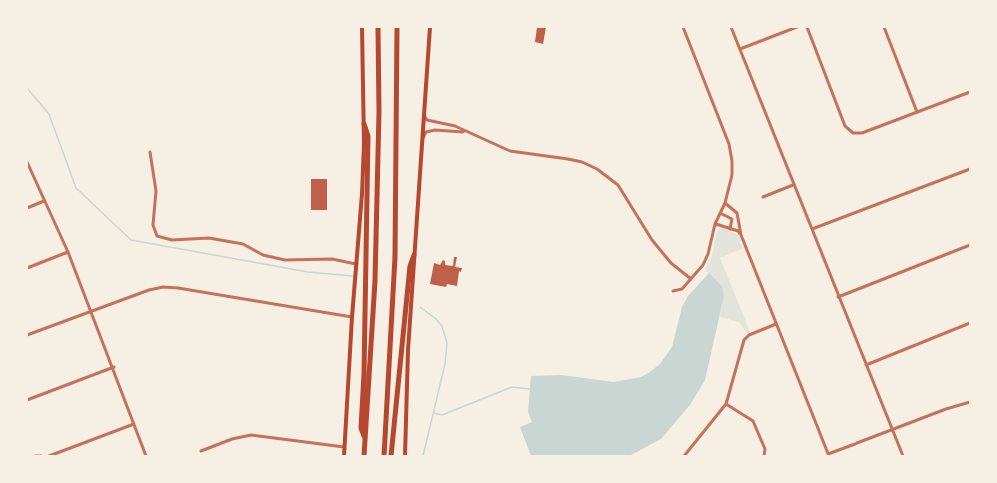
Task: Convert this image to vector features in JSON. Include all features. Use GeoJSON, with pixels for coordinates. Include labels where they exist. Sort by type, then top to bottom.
{"type":"FeatureCollection","features":[{"type":"Feature","properties":{"kind":"highway"},"geometry":{"type":"LineString","coordinates":[[364,456],[375,281],[379,112],[378,27]]}},
{"type":"Feature","properties":{"kind":"highway"},"geometry":{"type":"LineString","coordinates":[[384,456],[395,257],[398,27]]}},
{"type":"Feature","properties":{"kind":"highway"},"geometry":{"type":"LineString","coordinates":[[364,124],[368,136],[361,428],[365,439]]}},
{"type":"Feature","properties":{"kind":"highway"},"geometry":{"type":"LineString","coordinates":[[391,456],[410,266],[414,255]]}},
{"type":"Feature","properties":{"kind":"main road"},"geometry":{"type":"LineString","coordinates":[[344,456],[362,194],[364,124],[362,27]]}},
{"type":"Feature","properties":{"kind":"main road"},"geometry":{"type":"LineString","coordinates":[[405,456],[408,350],[430,27]]}},
{"type":"Feature","properties":{"kind":"street"},"geometry":{"type":"LineString","coordinates":[[673,291],[682,289],[703,265],[715,224],[725,203],[732,175],[729,144],[682,27]]}},
{"type":"Feature","properties":{"kind":"street"},"geometry":{"type":"LineString","coordinates":[[730,27],[903,456]]}},
{"type":"Feature","properties":{"kind":"street"},"geometry":{"type":"LineString","coordinates":[[740,49],[797,27]]}},
{"type":"Feature","properties":{"kind":"street"},"geometry":{"type":"LineString","coordinates":[[807,27],[845,126],[853,133],[862,133],[970,92]]}},
{"type":"Feature","properties":{"kind":"street"},"geometry":{"type":"LineString","coordinates":[[884,27],[917,112]]}},
{"type":"Feature","properties":{"kind":"street"},"geometry":{"type":"LineString","coordinates":[[423,114],[427,120],[455,126],[510,151],[568,159],[597,169],[618,185],[652,240],[670,263],[691,279]]}},
{"type":"Feature","properties":{"kind":"street"},"geometry":{"type":"LineString","coordinates":[[421,144],[426,132],[465,131]]}},
{"type":"Feature","properties":{"kind":"street"},"geometry":{"type":"LineString","coordinates":[[150,152],[156,191],[153,225],[158,236],[172,240],[209,238],[243,244],[263,255],[285,260],[332,260],[357,264]]}},
{"type":"Feature","properties":{"kind":"street"},"geometry":{"type":"LineString","coordinates":[[27,162],[92,311],[146,456]]}},
{"type":"Feature","properties":{"kind":"street"},"geometry":{"type":"LineString","coordinates":[[812,229],[970,169]]}},
{"type":"Feature","properties":{"kind":"street"},"geometry":{"type":"LineString","coordinates":[[763,197],[793,185]]}},
{"type":"Feature","properties":{"kind":"street"},"geometry":{"type":"LineString","coordinates":[[27,208],[44,201]]}},
{"type":"Feature","properties":{"kind":"street"},"geometry":{"type":"LineString","coordinates":[[725,203],[737,213],[741,235],[828,455],[946,409],[970,402]]}},
{"type":"Feature","properties":{"kind":"street"},"geometry":{"type":"LineString","coordinates":[[720,213],[732,219],[730,229]]}},
{"type":"Feature","properties":{"kind":"street"},"geometry":{"type":"LineString","coordinates":[[715,224],[741,235]]}},
{"type":"Feature","properties":{"kind":"street"},"geometry":{"type":"LineString","coordinates":[[838,297],[970,245]]}},
{"type":"Feature","properties":{"kind":"street"},"geometry":{"type":"LineString","coordinates":[[27,268],[68,252]]}},
{"type":"Feature","properties":{"kind":"street"},"geometry":{"type":"LineString","coordinates":[[27,335],[149,290],[169,287],[352,317]]}},
{"type":"Feature","properties":{"kind":"street"},"geometry":{"type":"LineString","coordinates":[[866,366],[970,323]]}},
{"type":"Feature","properties":{"kind":"street"},"geometry":{"type":"LineString","coordinates":[[684,456],[726,404],[744,340],[749,335],[776,324]]}},
{"type":"Feature","properties":{"kind":"street"},"geometry":{"type":"LineString","coordinates":[[27,400],[114,368]]}},
{"type":"Feature","properties":{"kind":"street"},"geometry":{"type":"LineString","coordinates":[[726,404],[753,421],[765,449],[764,456]]}},
{"type":"Feature","properties":{"kind":"street"},"geometry":{"type":"LineString","coordinates":[[49,456],[134,424]]}},
{"type":"Feature","properties":{"kind":"street"},"geometry":{"type":"LineString","coordinates":[[201,451],[232,439],[251,435],[344,447]]}},
{"type":"Feature","properties":{"kind":"street"},"geometry":{"type":"LineString","coordinates":[[35,456],[41,456]]}},
{"type":"Feature","properties":{"kind":"shaded area"},"geometry":{"type":"Polygon","coordinates":[[[721,227],[737,234],[743,248],[720,258],[750,332],[747,333],[739,322],[720,317],[724,296],[714,278],[705,270],[712,256],[717,231],[721,227]]]}},
{"type":"Feature","properties":{"kind":"shaded area"},"geometry":{"type":"Polygon","coordinates":[[[709,273],[722,286],[724,296],[705,380],[690,405],[661,439],[629,456],[531,456],[520,427],[532,422],[528,412],[531,376],[561,375],[614,382],[641,377],[650,372],[660,364],[672,347],[682,307],[688,296],[709,273]]]}},
{"type":"Feature","properties":{"kind":"building"},"geometry":{"type":"Polygon","coordinates":[[[537,27],[546,27],[543,44],[535,42],[537,27]]]}},
{"type":"Feature","properties":{"kind":"building"},"geometry":{"type":"Polygon","coordinates":[[[311,179],[327,179],[327,210],[311,210],[311,179]]]}},
{"type":"Feature","properties":{"kind":"building"},"geometry":{"type":"Polygon","coordinates":[[[454,257],[457,257],[455,267],[462,268],[461,272],[459,271],[457,286],[447,284],[446,287],[430,284],[434,263],[440,265],[443,260],[445,265],[453,266],[454,257]]]}},
{"type":"Feature","properties":{"kind":"waterway"},"geometry":{"type":"LineString","coordinates":[[27,88],[49,114],[76,188],[131,240],[308,272],[353,276]]}},
{"type":"Feature","properties":{"kind":"waterway"},"geometry":{"type":"LineString","coordinates":[[420,307],[442,326],[447,343],[445,364],[423,456]]}},
{"type":"Feature","properties":{"kind":"waterway"},"geometry":{"type":"LineString","coordinates":[[434,413],[442,415],[512,387],[530,389]]}}]}
